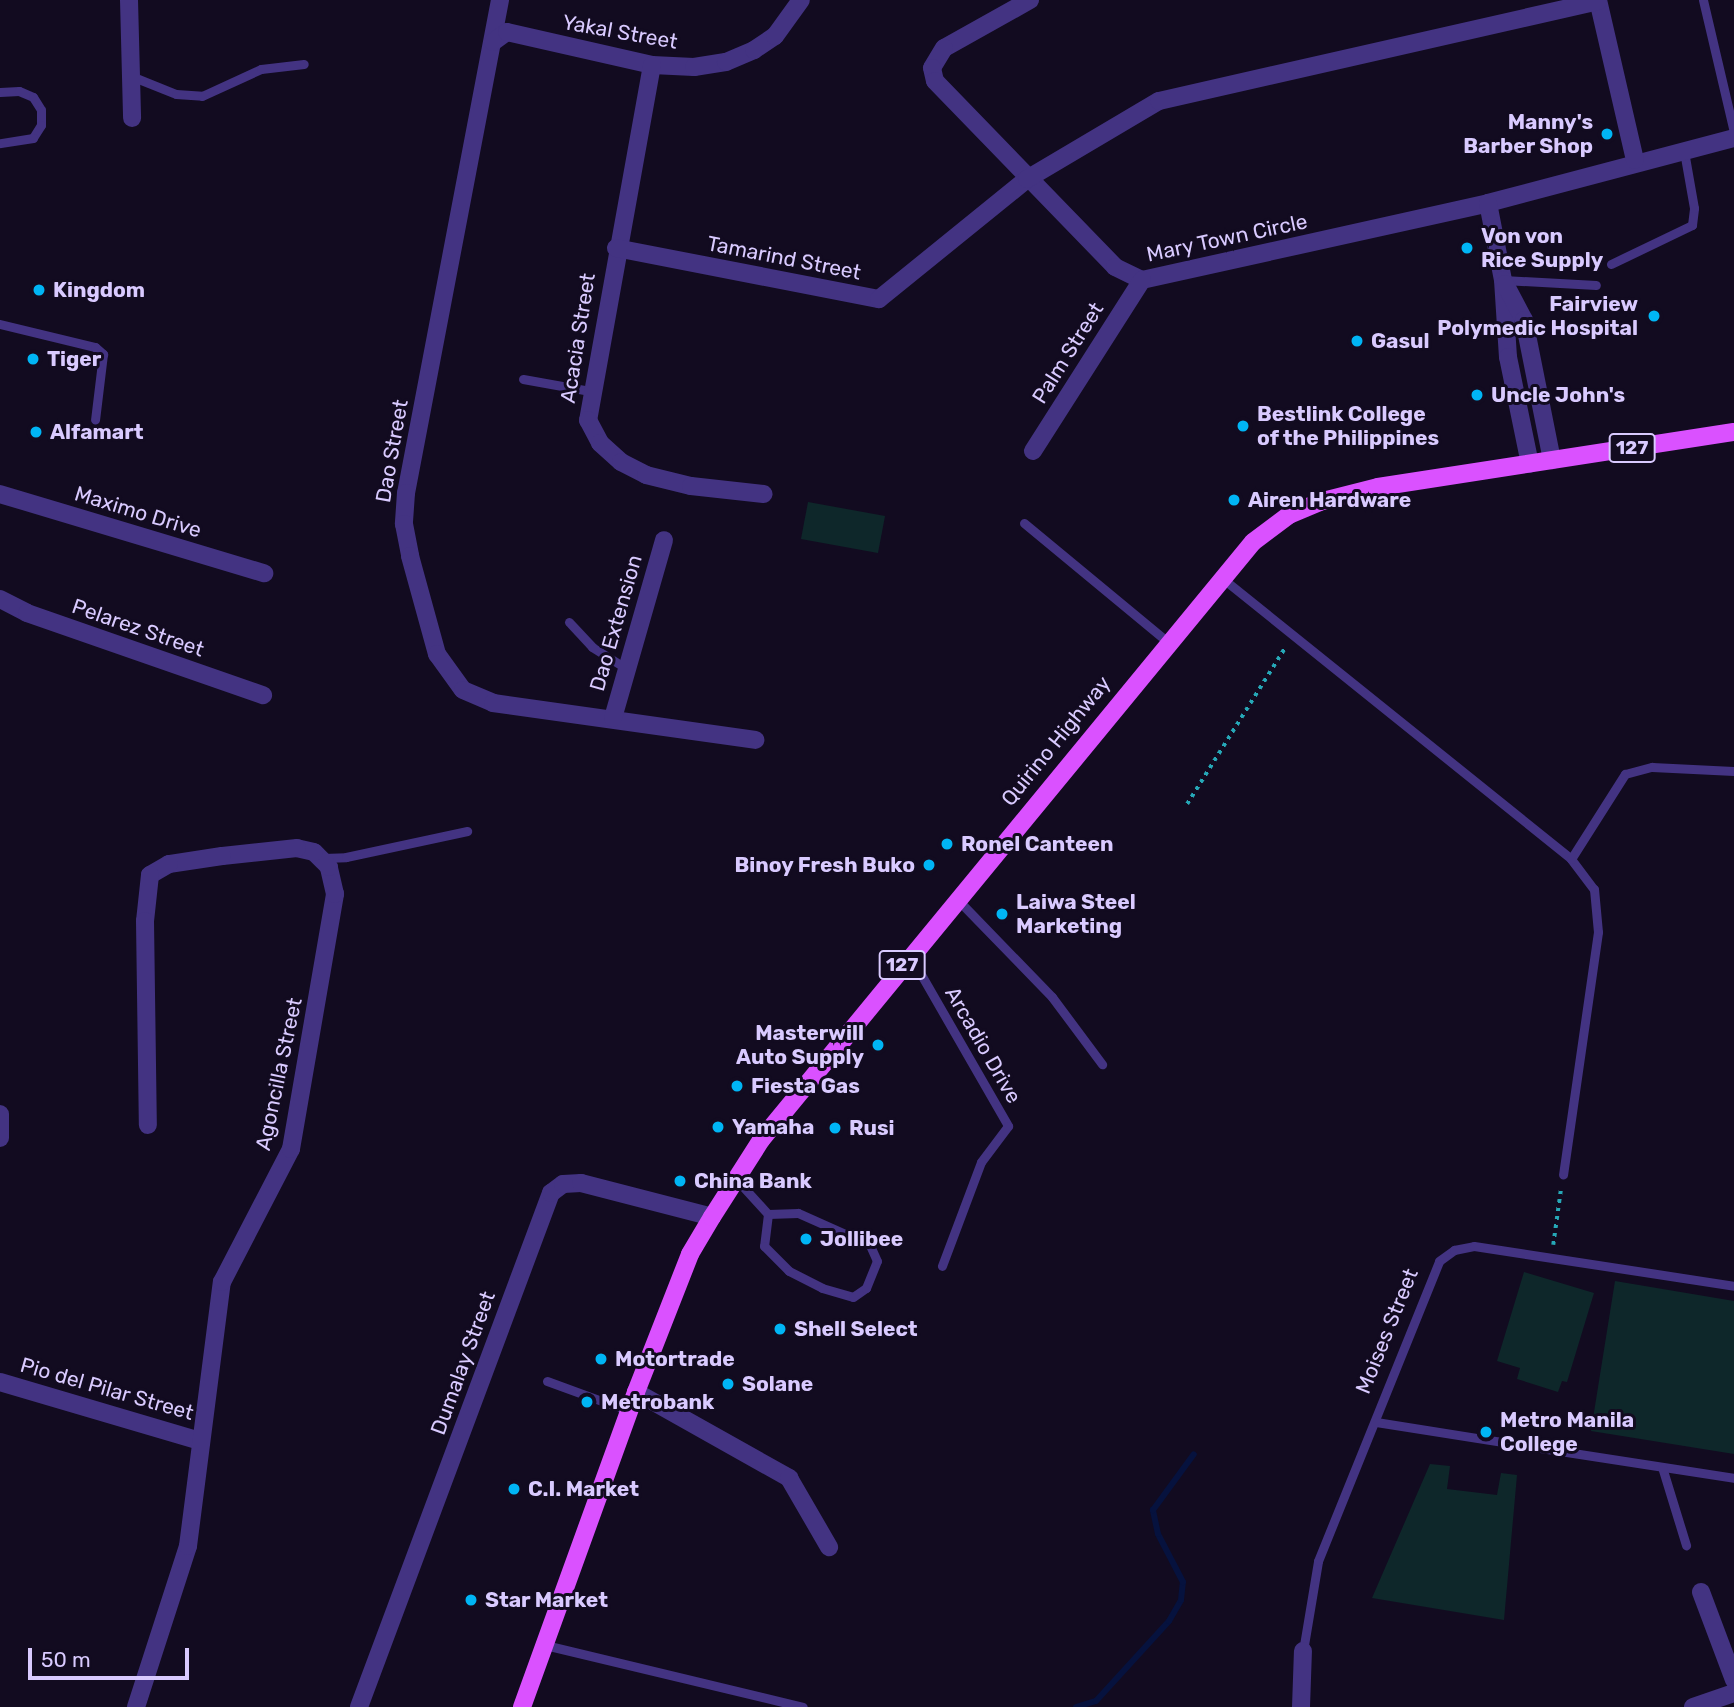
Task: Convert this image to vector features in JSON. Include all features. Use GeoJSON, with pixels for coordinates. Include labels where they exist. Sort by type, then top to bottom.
{"type":"FeatureCollection","features":[{"type":"Feature","properties":{"kind":"main road","name":"Quirino Highway"},"geometry":{"type":"LineString","coordinates":[[522,1707],[636,1392],[690,1254],[712,1217],[761,1140],[910,955],[1221,577],[1253,542],[1289,515],[1319,502],[1378,487],[1734,432]]}},
{"type":"Feature","properties":{"kind":"street"},"geometry":{"type":"LineString","coordinates":[[129,0],[132,118]]}},
{"type":"Feature","properties":{"kind":"street","name":"Dao Street"},"geometry":{"type":"LineString","coordinates":[[500,0],[406,493],[408,546],[437,654],[463,690],[493,703],[755,740]]}},
{"type":"Feature","properties":{"kind":"street","name":"Yakal Street"},"geometry":{"type":"LineString","coordinates":[[494,42],[507,33],[652,65],[694,67],[744,54],[775,36],[801,0]]}},
{"type":"Feature","properties":{"kind":"street","name":"Mary Town Circle"},"geometry":{"type":"LineString","coordinates":[[1030,0],[944,48],[932,68],[934,81],[1115,267],[1142,280],[1488,203],[1635,160],[1734,138]]}},
{"type":"Feature","properties":{"kind":"street"},"geometry":{"type":"LineString","coordinates":[[1027,179],[1159,101],[1598,0],[1635,160]]}},
{"type":"Feature","properties":{"kind":"street","name":"Acacia Street"},"geometry":{"type":"LineString","coordinates":[[652,65],[590,391],[588,420],[600,443],[621,462],[646,475],[691,486],[764,494]]}},
{"type":"Feature","properties":{"kind":"street","name":"Tamarind Street"},"geometry":{"type":"LineString","coordinates":[[616,248],[880,299],[1027,179]]}},
{"type":"Feature","properties":{"kind":"street"},"geometry":{"type":"LineString","coordinates":[[1488,203],[1503,281],[1503,324],[1530,464]]}},
{"type":"Feature","properties":{"kind":"street","name":"Palm Street"},"geometry":{"type":"LineString","coordinates":[[1033,452],[1142,280]]}},
{"type":"Feature","properties":{"kind":"street"},"geometry":{"type":"LineString","coordinates":[[1503,281],[1524,320],[1552,460]]}},
{"type":"Feature","properties":{"kind":"street","name":"Maximo Drive"},"geometry":{"type":"LineString","coordinates":[[0,494],[264,573]]}},
{"type":"Feature","properties":{"kind":"street","name":"Dao Extension"},"geometry":{"type":"LineString","coordinates":[[612,718],[664,540]]}},
{"type":"Feature","properties":{"kind":"street","name":"Pelarez Street"},"geometry":{"type":"LineString","coordinates":[[0,599],[27,613],[263,695]]}},
{"type":"Feature","properties":{"kind":"street"},"geometry":{"type":"LineString","coordinates":[[148,1125],[145,921],[150,875],[169,864],[297,848],[323,858]]}},
{"type":"Feature","properties":{"kind":"street","name":"Agoncilla Street"},"geometry":{"type":"LineString","coordinates":[[136,1707],[188,1546],[222,1282],[291,1149],[335,894],[334,880],[323,858]]}},
{"type":"Feature","properties":{"kind":"street"},"geometry":{"type":"LineString","coordinates":[[0,1114],[0,1138]]}},
{"type":"Feature","properties":{"kind":"street","name":"Dumalay Street"},"geometry":{"type":"LineString","coordinates":[[359,1707],[551,1193],[564,1184],[581,1183],[712,1217]]}},
{"type":"Feature","properties":{"kind":"street","name":"Pio del Pilar Street"},"geometry":{"type":"LineString","coordinates":[[0,1381],[201,1441]]}},
{"type":"Feature","properties":{"kind":"street"},"geometry":{"type":"LineString","coordinates":[[636,1392],[789,1478],[828,1547]]}},
{"type":"Feature","properties":{"kind":"street"},"geometry":{"type":"LineString","coordinates":[[1701,1592],[1734,1680]]}},
{"type":"Feature","properties":{"kind":"street","name":"Moises Street"},"geometry":{"type":"LineString","coordinates":[[1301,1707],[1303,1651]]}},
{"type":"Feature","properties":{"kind":"street"},"geometry":{"type":"LineString","coordinates":[[1693,1707],[1734,1693]]}},
{"type":"Feature","properties":{"kind":"lane"},"geometry":{"type":"LineString","coordinates":[[1703,0],[1734,132]]}},
{"type":"Feature","properties":{"kind":"lane"},"geometry":{"type":"LineString","coordinates":[[131,76],[176,94],[202,96],[261,69],[304,64]]}},
{"type":"Feature","properties":{"kind":"lane"},"geometry":{"type":"LineString","coordinates":[[0,92],[19,91],[33,97],[41,117],[33,138],[0,143]]}},
{"type":"Feature","properties":{"kind":"lane"},"geometry":{"type":"LineString","coordinates":[[1611,264],[1692,225],[1694,208],[1684,149]]}},
{"type":"Feature","properties":{"kind":"lane"},"geometry":{"type":"LineString","coordinates":[[1503,281],[1596,285]]}},
{"type":"Feature","properties":{"kind":"lane"},"geometry":{"type":"LineString","coordinates":[[0,324],[95,346],[103,354],[95,420]]}},
{"type":"Feature","properties":{"kind":"lane"},"geometry":{"type":"LineString","coordinates":[[523,379],[590,391]]}},
{"type":"Feature","properties":{"kind":"lane"},"geometry":{"type":"LineString","coordinates":[[1024,523],[1168,642]]}},
{"type":"Feature","properties":{"kind":"lane"},"geometry":{"type":"LineString","coordinates":[[1221,577],[1571,859],[1594,889],[1599,910],[1563,1174]]}},
{"type":"Feature","properties":{"kind":"lane"},"geometry":{"type":"LineString","coordinates":[[569,622],[592,647],[626,668]]}},
{"type":"Feature","properties":{"kind":"lane"},"geometry":{"type":"LineString","coordinates":[[1571,859],[1625,774],[1652,766],[1734,771]]}},
{"type":"Feature","properties":{"kind":"lane"},"geometry":{"type":"LineString","coordinates":[[323,858],[346,857],[467,831]]}},
{"type":"Feature","properties":{"kind":"lane"},"geometry":{"type":"LineString","coordinates":[[957,899],[1052,997],[1102,1064]]}},
{"type":"Feature","properties":{"kind":"lane","name":"Arcadio Drive"},"geometry":{"type":"LineString","coordinates":[[910,955],[1008,1126],[981,1162],[942,1266]]}},
{"type":"Feature","properties":{"kind":"lane"},"geometry":{"type":"LineString","coordinates":[[736,1179],[768,1214],[764,1247],[789,1271],[822,1288],[853,1297],[866,1287],[877,1261],[870,1245],[798,1213],[768,1214]]}},
{"type":"Feature","properties":{"kind":"lane","name":"Moises Street"},"geometry":{"type":"LineString","coordinates":[[1303,1651],[1318,1561],[1439,1261],[1454,1250],[1474,1246],[1734,1286]]}},
{"type":"Feature","properties":{"kind":"lane"},"geometry":{"type":"LineString","coordinates":[[547,1381],[629,1411]]}},
{"type":"Feature","properties":{"kind":"lane"},"geometry":{"type":"LineString","coordinates":[[1376,1422],[1509,1443]]}},
{"type":"Feature","properties":{"kind":"lane"},"geometry":{"type":"LineString","coordinates":[[1534,1447],[1734,1478]]}},
{"type":"Feature","properties":{"kind":"lane"},"geometry":{"type":"LineString","coordinates":[[1662,1467],[1686,1545]]}},
{"type":"Feature","properties":{"kind":"lane"},"geometry":{"type":"LineString","coordinates":[[545,1645],[803,1707]]}},
{"type":"Feature","properties":{"kind":"path"},"geometry":{"type":"LineString","coordinates":[[1186,804],[1293,635]]}},
{"type":"Feature","properties":{"kind":"path"},"geometry":{"type":"LineString","coordinates":[[1551,1257],[1563,1174]]}},
{"type":"Feature","properties":{"kind":"green space"},"geometry":{"type":"Polygon","coordinates":[[[808,502],[885,516],[878,553],[801,539],[808,502]]]}},
{"type":"Feature","properties":{"kind":"green space"},"geometry":{"type":"Polygon","coordinates":[[[1524,1272],[1594,1293],[1567,1382],[1562,1381],[1558,1392],[1517,1379],[1520,1368],[1497,1361],[1524,1272]]]}},
{"type":"Feature","properties":{"kind":"green space"},"geometry":{"type":"Polygon","coordinates":[[[1615,1281],[1734,1301],[1734,1454],[1591,1431],[1615,1281]]]}},
{"type":"Feature","properties":{"kind":"green space"},"geometry":{"type":"Polygon","coordinates":[[[1430,1464],[1450,1466],[1447,1489],[1497,1495],[1501,1473],[1517,1475],[1504,1620],[1372,1598],[1430,1464]]]}},
{"type":"Feature","properties":{"kind":"waterway"},"geometry":{"type":"LineString","coordinates":[[1076,1707],[1096,1701],[1169,1621],[1181,1600],[1183,1582],[1158,1534],[1153,1510],[1194,1454]]}},
{"type":"Feature","properties":{"kind":"place","name":"Manny's Barber Shop"},"geometry":{"type":"Point","coordinates":[1607,134]}},
{"type":"Feature","properties":{"kind":"place","name":"Von von Rice Supply"},"geometry":{"type":"Point","coordinates":[1467,248]}},
{"type":"Feature","properties":{"kind":"place","name":"Kingdom"},"geometry":{"type":"Point","coordinates":[39,290]}},
{"type":"Feature","properties":{"kind":"place","name":"Fairview Polymedic Hospital"},"geometry":{"type":"Point","coordinates":[1654,316]}},
{"type":"Feature","properties":{"kind":"place","name":"Gasul"},"geometry":{"type":"Point","coordinates":[1357,341]}},
{"type":"Feature","properties":{"kind":"place","name":"Tiger"},"geometry":{"type":"Point","coordinates":[33,359]}},
{"type":"Feature","properties":{"kind":"place","name":"Uncle John's"},"geometry":{"type":"Point","coordinates":[1477,395]}},
{"type":"Feature","properties":{"kind":"place","name":"Bestlink College of the Philippines"},"geometry":{"type":"Point","coordinates":[1243,426]}},
{"type":"Feature","properties":{"kind":"place","name":"Alfamart"},"geometry":{"type":"Point","coordinates":[36,432]}},
{"type":"Feature","properties":{"kind":"place","name":"Airen Hardware"},"geometry":{"type":"Point","coordinates":[1234,500]}},
{"type":"Feature","properties":{"kind":"place","name":"Ronel Canteen"},"geometry":{"type":"Point","coordinates":[947,844]}},
{"type":"Feature","properties":{"kind":"place","name":"Binoy Fresh Buko"},"geometry":{"type":"Point","coordinates":[929,865]}},
{"type":"Feature","properties":{"kind":"place","name":"Laiwa Steel Marketing"},"geometry":{"type":"Point","coordinates":[1002,914]}},
{"type":"Feature","properties":{"kind":"place","name":"Masterwill Auto Supply"},"geometry":{"type":"Point","coordinates":[878,1045]}},
{"type":"Feature","properties":{"kind":"place","name":"Fiesta Gas"},"geometry":{"type":"Point","coordinates":[737,1086]}},
{"type":"Feature","properties":{"kind":"place","name":"Yamaha"},"geometry":{"type":"Point","coordinates":[718,1127]}},
{"type":"Feature","properties":{"kind":"place","name":"Rusi"},"geometry":{"type":"Point","coordinates":[835,1128]}},
{"type":"Feature","properties":{"kind":"place","name":"China Bank"},"geometry":{"type":"Point","coordinates":[680,1181]}},
{"type":"Feature","properties":{"kind":"place","name":"Jollibee"},"geometry":{"type":"Point","coordinates":[806,1239]}},
{"type":"Feature","properties":{"kind":"place","name":"Shell Select"},"geometry":{"type":"Point","coordinates":[780,1329]}},
{"type":"Feature","properties":{"kind":"place","name":"Motortrade"},"geometry":{"type":"Point","coordinates":[601,1359]}},
{"type":"Feature","properties":{"kind":"place","name":"Solane"},"geometry":{"type":"Point","coordinates":[728,1384]}},
{"type":"Feature","properties":{"kind":"place","name":"Metrobank"},"geometry":{"type":"Point","coordinates":[587,1402]}},
{"type":"Feature","properties":{"kind":"place","name":"Metro Manila College"},"geometry":{"type":"Point","coordinates":[1486,1432]}},
{"type":"Feature","properties":{"kind":"place","name":"C.I. Market"},"geometry":{"type":"Point","coordinates":[514,1489]}},
{"type":"Feature","properties":{"kind":"place","name":"Star Market"},"geometry":{"type":"Point","coordinates":[471,1600]}}]}
